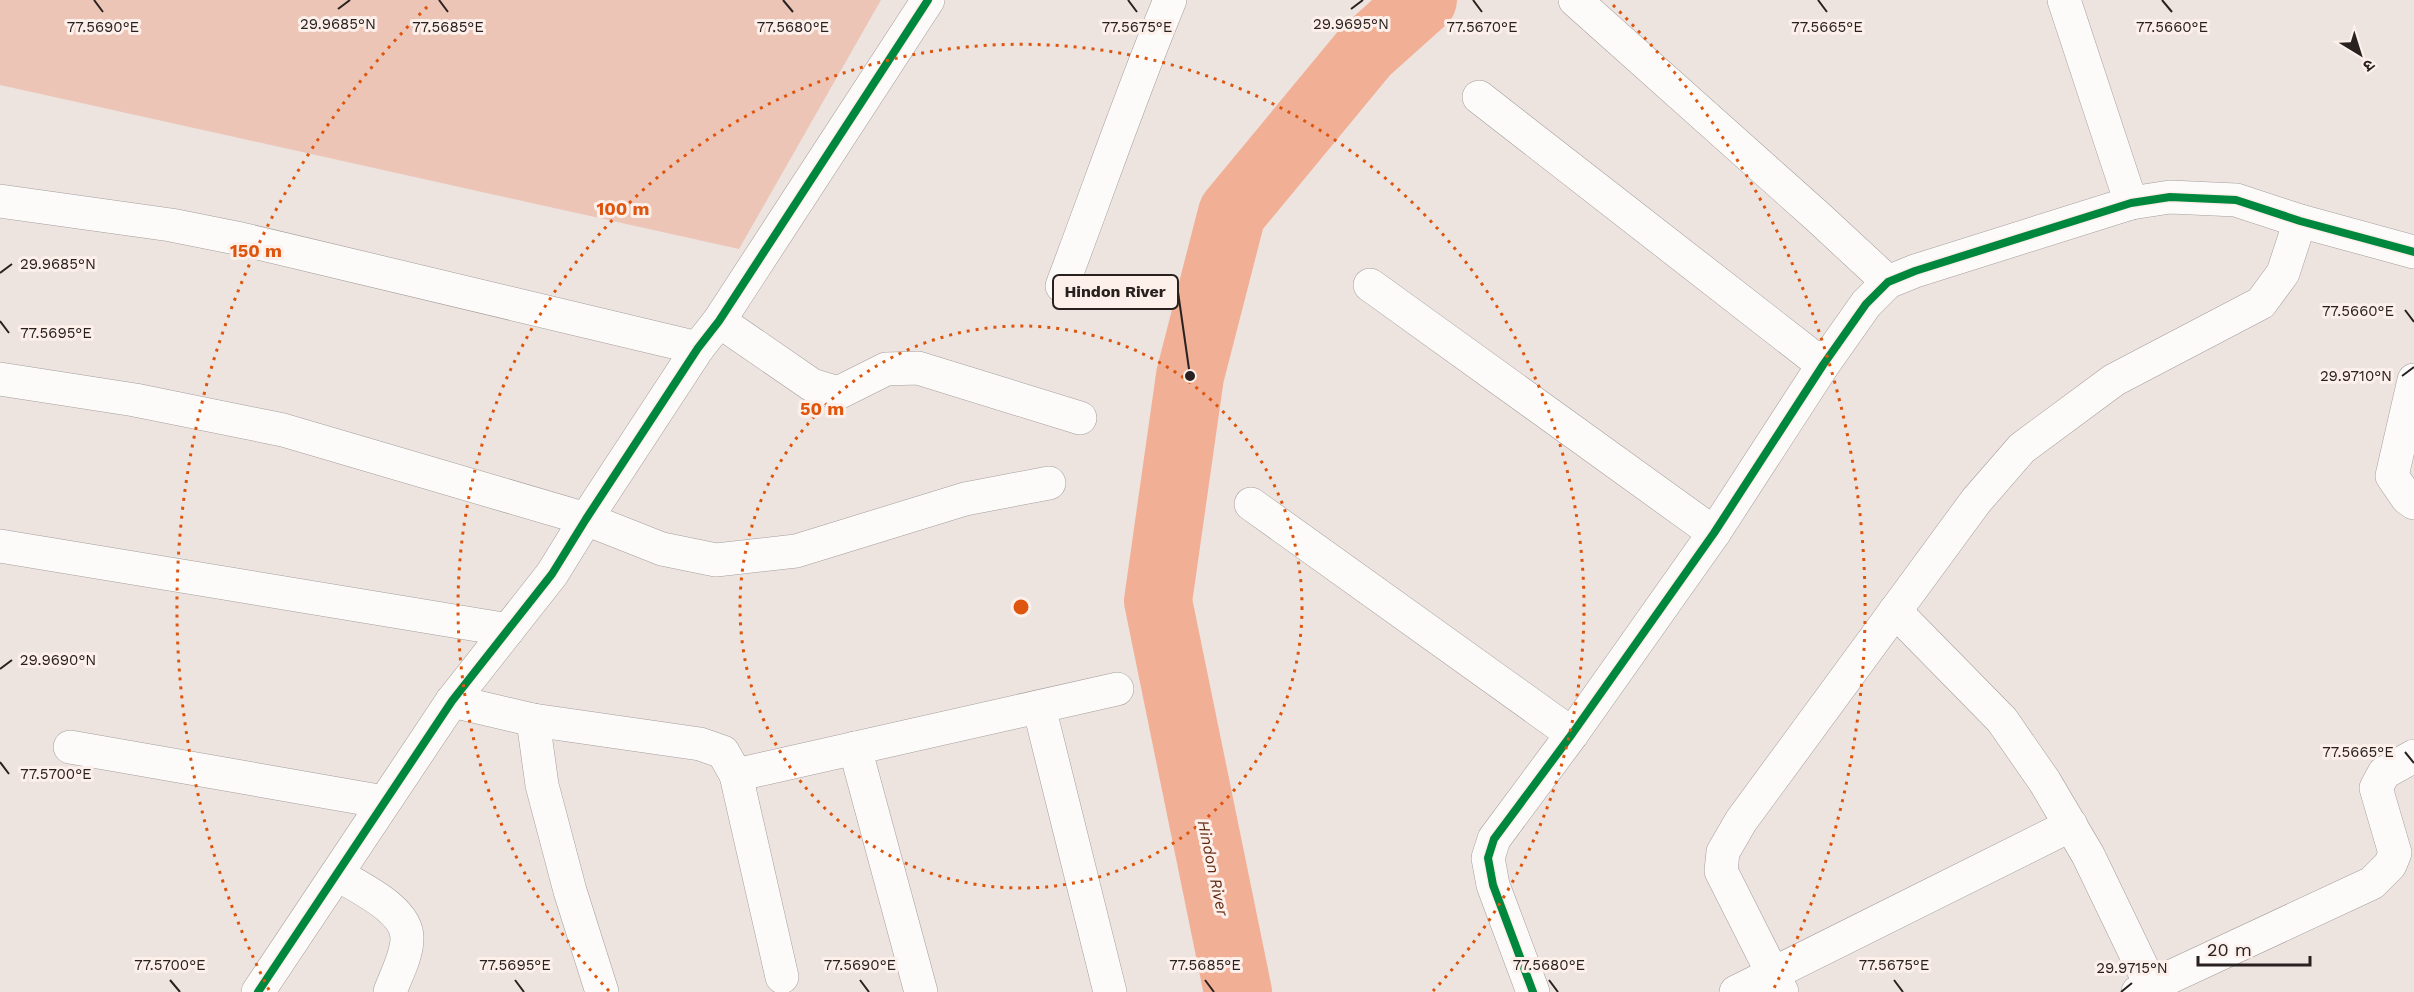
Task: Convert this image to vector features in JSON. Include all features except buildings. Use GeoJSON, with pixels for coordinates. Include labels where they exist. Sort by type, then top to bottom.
{"type":"FeatureCollection","features":[{"type":"Feature","properties":{"kind":"street"},"geometry":{"type":"LineString","coordinates":[[258,992],[452,701],[552,574],[928,0]]}},
{"type":"Feature","properties":{"kind":"street"},"geometry":{"type":"LineString","coordinates":[[1062,286],[1113,153],[1140,73],[1170,0]]}},
{"type":"Feature","properties":{"kind":"street"},"geometry":{"type":"LineString","coordinates":[[1575,0],[1888,282]]}},
{"type":"Feature","properties":{"kind":"street"},"geometry":{"type":"LineString","coordinates":[[2064,0],[2131,203]]}},
{"type":"Feature","properties":{"kind":"street"},"geometry":{"type":"LineString","coordinates":[[1479,97],[1823,365]]}},
{"type":"Feature","properties":{"kind":"street"},"geometry":{"type":"LineString","coordinates":[[1533,992],[1493,885],[1488,858],[1494,839],[1572,734],[1714,533],[1823,365],[1866,304],[1888,282],[1915,271],[2131,203],[2170,197],[2236,200],[2300,221],[2414,252]]}},
{"type":"Feature","properties":{"kind":"street"},"geometry":{"type":"LineString","coordinates":[[0,201],[171,225],[241,239],[698,348]]}},
{"type":"Feature","properties":{"kind":"street"},"geometry":{"type":"LineString","coordinates":[[1777,983],[1721,871],[1722,852],[1741,821],[1976,501],[2022,448],[2114,380],[2261,303],[2283,273],[2300,221]]}},
{"type":"Feature","properties":{"kind":"street"},"geometry":{"type":"LineString","coordinates":[[1370,285],[1714,533]]}},
{"type":"Feature","properties":{"kind":"street"},"geometry":{"type":"LineString","coordinates":[[719,321],[812,385],[838,393],[886,369],[918,368],[1080,418]]}},
{"type":"Feature","properties":{"kind":"street"},"geometry":{"type":"LineString","coordinates":[[0,379],[135,400],[284,430],[586,519],[662,549],[716,560],[796,550],[965,499],[1049,483]]}},
{"type":"Feature","properties":{"kind":"street"},"geometry":{"type":"LineString","coordinates":[[2414,380],[2392,476],[2407,498],[2414,503]]}},
{"type":"Feature","properties":{"kind":"street"},"geometry":{"type":"LineString","coordinates":[[1251,504],[1572,734]]}},
{"type":"Feature","properties":{"kind":"street"},"geometry":{"type":"LineString","coordinates":[[0,546],[508,630]]}},
{"type":"Feature","properties":{"kind":"street"},"geometry":{"type":"LineString","coordinates":[[1895,611],[2002,720],[2045,782],[2088,855],[2148,990],[2372,883],[2390,865],[2395,853],[2376,788],[2384,773],[2414,756]]}},
{"type":"Feature","properties":{"kind":"street"},"geometry":{"type":"LineString","coordinates":[[736,775],[1117,689]]}},
{"type":"Feature","properties":{"kind":"street"},"geometry":{"type":"LineString","coordinates":[[452,701],[533,720],[700,744],[723,752],[736,775],[782,977]]}},
{"type":"Feature","properties":{"kind":"street"},"geometry":{"type":"LineString","coordinates":[[1039,707],[1110,992]]}},
{"type":"Feature","properties":{"kind":"street"},"geometry":{"type":"LineString","coordinates":[[533,720],[542,785],[570,891],[602,992]]}},
{"type":"Feature","properties":{"kind":"street"},"geometry":{"type":"LineString","coordinates":[[70,747],[384,802]]}},
{"type":"Feature","properties":{"kind":"street"},"geometry":{"type":"LineString","coordinates":[[855,748],[921,992]]}},
{"type":"Feature","properties":{"kind":"street"},"geometry":{"type":"LineString","coordinates":[[1736,992],[1777,983],[2071,825]]}},
{"type":"Feature","properties":{"kind":"street"},"geometry":{"type":"LineString","coordinates":[[337,874],[393,909],[405,927],[407,938],[405,951],[390,992]]}},
{"type":"Feature","properties":{"kind":"shaded area"},"geometry":{"type":"Polygon","coordinates":[[[0,0],[881,0],[739,249],[0,85],[0,0]]]}},
{"type":"Feature","properties":{"kind":"waterway","name":"Hindon River"},"geometry":{"type":"LineString","coordinates":[[1238,992],[1158,601],[1190,376],[1232,213],[1365,52],[1423,0]]}},
{"type":"Feature","properties":{"kind":"cycle path"},"geometry":{"type":"LineString","coordinates":[[258,992],[452,701],[552,574],[928,0]]}},
{"type":"Feature","properties":{"kind":"cycle path"},"geometry":{"type":"LineString","coordinates":[[1533,992],[1493,885],[1488,858],[1494,839],[1572,734],[1714,533],[1823,365],[1866,304],[1888,282],[1915,271],[2131,203],[2170,197],[2236,200],[2300,221],[2414,252]]}},
{"type":"Feature","properties":{"kind":"place","name":"Hindon River"},"geometry":{"type":"Point","coordinates":[1190,376]}}]}
